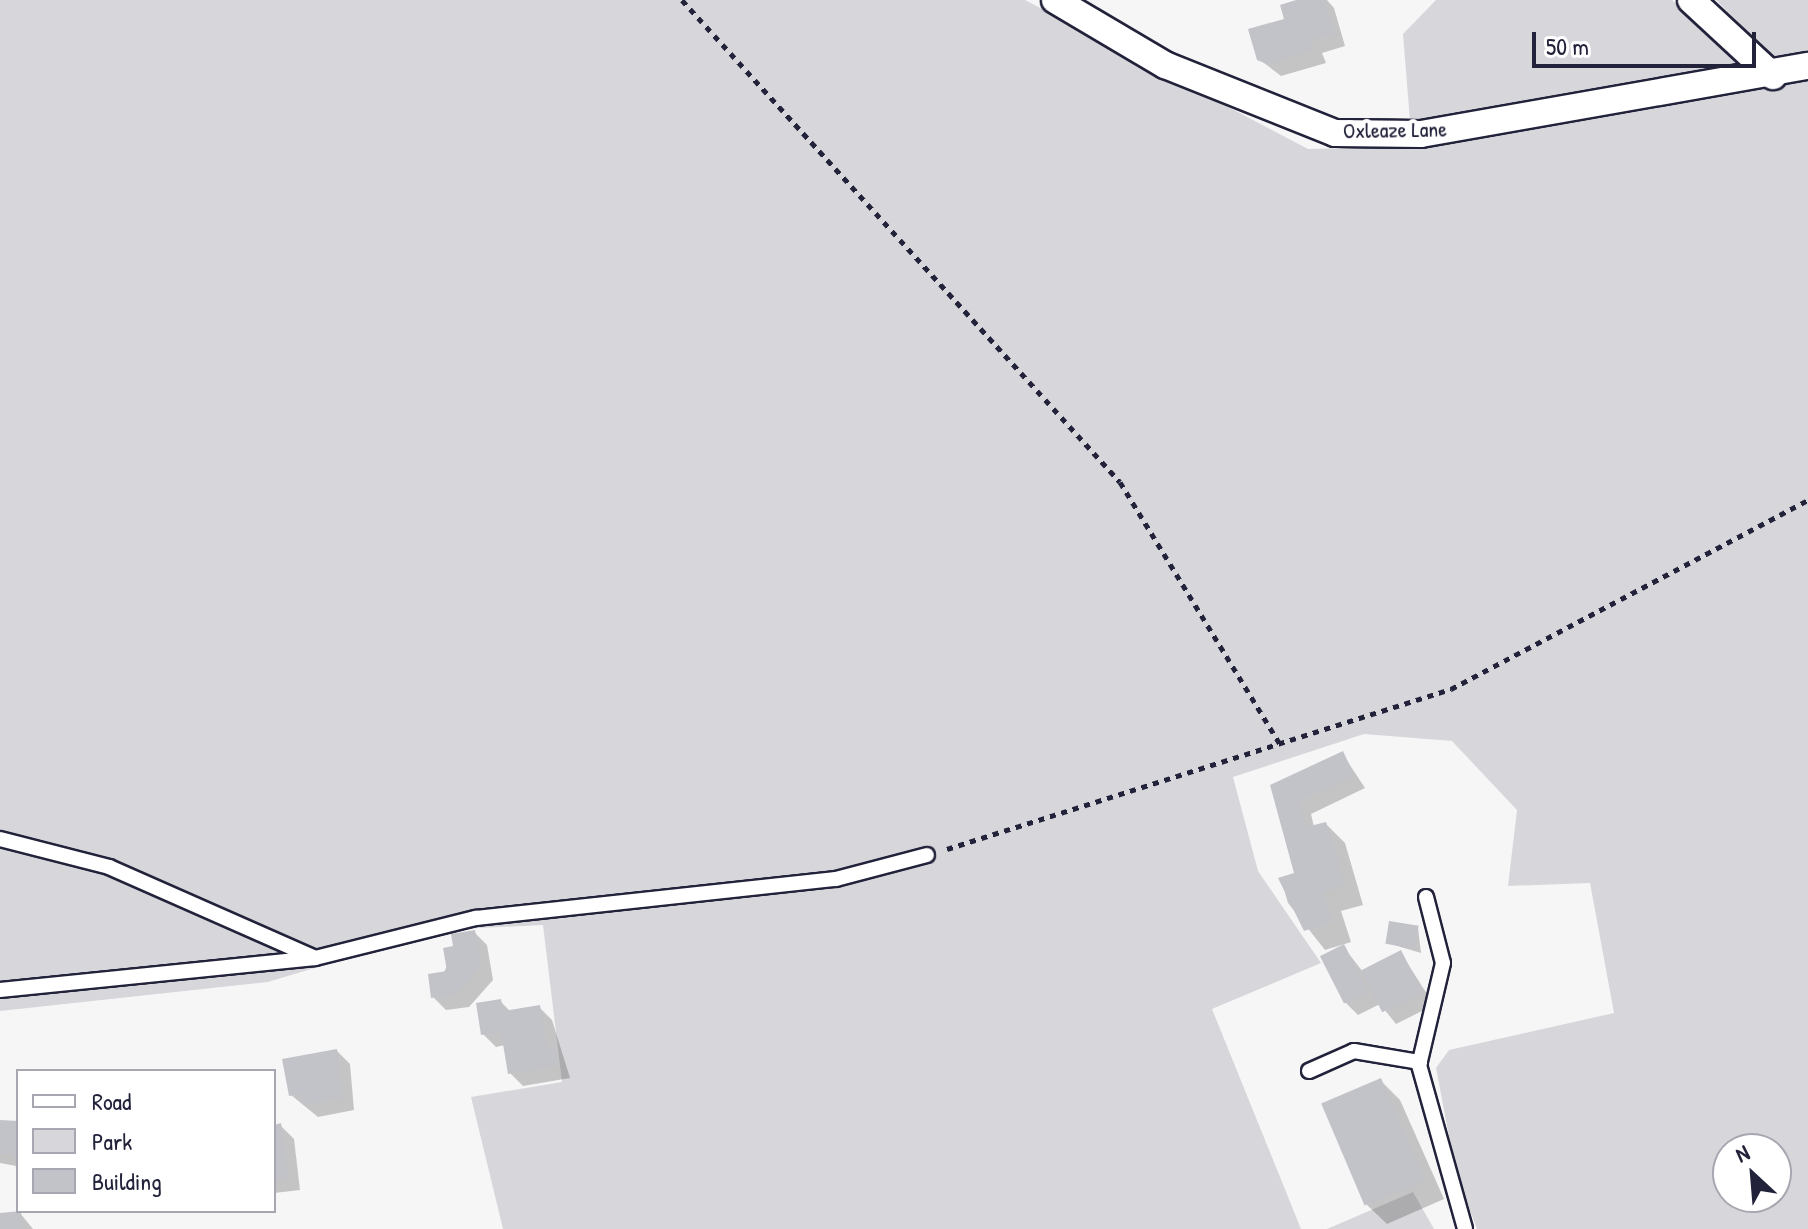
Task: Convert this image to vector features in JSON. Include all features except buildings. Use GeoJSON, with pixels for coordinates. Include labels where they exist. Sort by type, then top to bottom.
{"type":"FeatureCollection","features":[{"type":"Feature","properties":{"kind":"street","name":"Oxleaze Lane"},"geometry":{"type":"LineString","coordinates":[[1055,0],[1165,65],[1335,133],[1421,134],[1773,76],[1808,66]]}},
{"type":"Feature","properties":{"kind":"street"},"geometry":{"type":"LineString","coordinates":[[1691,0],[1773,76]]}},
{"type":"Feature","properties":{"kind":"lane"},"geometry":{"type":"LineString","coordinates":[[0,839],[109,867],[315,958]]}},
{"type":"Feature","properties":{"kind":"lane"},"geometry":{"type":"LineString","coordinates":[[0,990],[315,958],[476,918],[836,879],[927,855]]}},
{"type":"Feature","properties":{"kind":"lane"},"geometry":{"type":"LineString","coordinates":[[1426,897],[1443,963],[1420,1062],[1465,1229]]}},
{"type":"Feature","properties":{"kind":"lane"},"geometry":{"type":"LineString","coordinates":[[1309,1071],[1354,1051],[1420,1062]]}},
{"type":"Feature","properties":{"kind":"path"},"geometry":{"type":"LineString","coordinates":[[682,0],[1120,482],[1281,746]]}},
{"type":"Feature","properties":{"kind":"path"},"geometry":{"type":"LineString","coordinates":[[927,855],[1281,746],[1451,689],[1808,500]]}},
{"type":"Feature","properties":{"kind":"green space"},"geometry":{"type":"Polygon","coordinates":[[[0,0],[1025,0],[1308,149],[1431,146],[1808,80],[1808,1229],[1477,1229],[1456,1173],[1436,1068],[1449,1050],[1614,1013],[1590,883],[1508,886],[1517,810],[1452,741],[1364,734],[1233,777],[1258,871],[1321,963],[1212,1009],[1301,1229],[503,1229],[471,1097],[562,1082],[543,925],[440,930],[268,982],[0,1011],[0,0]]]}},
{"type":"Feature","properties":{"kind":"green space"},"geometry":{"type":"Polygon","coordinates":[[[1436,0],[1672,0],[1750,69],[1410,121],[1403,34],[1436,0]]]}},
{"type":"Feature","properties":{"kind":"green space"},"geometry":{"type":"Polygon","coordinates":[[[1716,0],[1808,0],[1808,55],[1779,63],[1716,0]]]}},
{"type":"Feature","properties":{"kind":"green space"},"geometry":{"type":"Polygon","coordinates":[[[1413,1192],[1434,1229],[1327,1229],[1413,1192]]]}}]}
